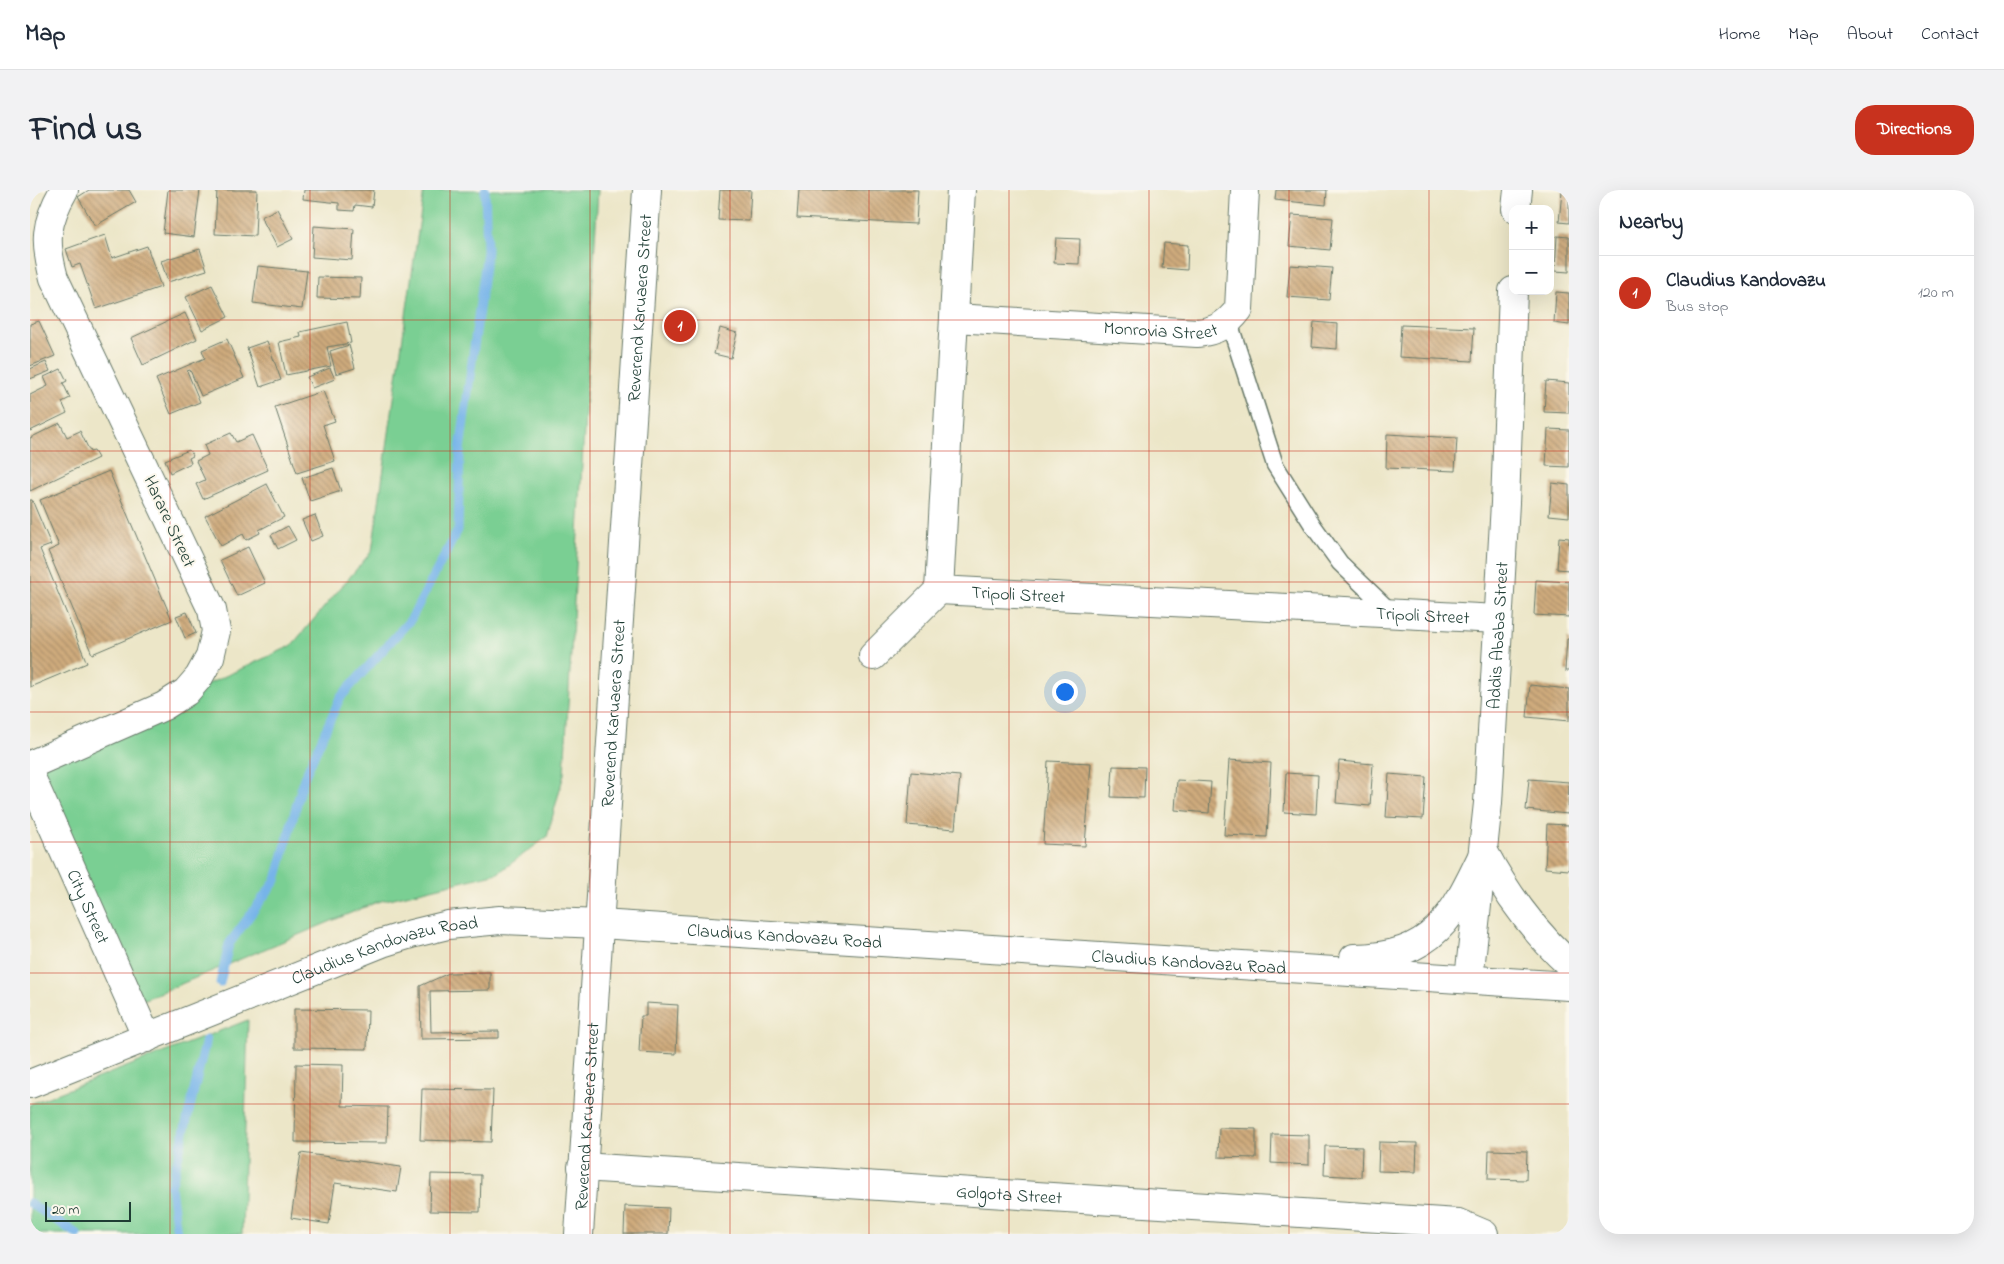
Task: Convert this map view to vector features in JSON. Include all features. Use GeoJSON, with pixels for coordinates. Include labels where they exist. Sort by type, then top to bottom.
{"type":"FeatureCollection","features":[{"type":"Feature","properties":{"kind":"street","name":"Harare Street"},"geometry":{"type":"LineString","coordinates":[[30,765],[164,706],[186,692],[210,657],[216,631],[212,610],[54,278],[46,241],[54,210],[64,190]]}},
{"type":"Feature","properties":{"kind":"street","name":"Reverend Karuaera Street"},"geometry":{"type":"LineString","coordinates":[[579,1234],[647,190]]}},
{"type":"Feature","properties":{"kind":"street"},"geometry":{"type":"LineString","coordinates":[[872,656],[939,590],[962,190]]}},
{"type":"Feature","properties":{"kind":"street","name":"Monrovia Street"},"geometry":{"type":"LineString","coordinates":[[955,318],[1197,333],[1215,331],[1229,322],[1239,309],[1245,190]]}},
{"type":"Feature","properties":{"kind":"street"},"geometry":{"type":"LineString","coordinates":[[1516,205],[1518,190]]}},
{"type":"Feature","properties":{"kind":"street","name":"Addis Ababa Street"},"geometry":{"type":"LineString","coordinates":[[1469,979],[1484,852],[1498,619],[1513,295]]}},
{"type":"Feature","properties":{"kind":"street","name":"Tripoli Street"},"geometry":{"type":"LineString","coordinates":[[939,590],[1498,619]]}},
{"type":"Feature","properties":{"kind":"street","name":"City Street"},"geometry":{"type":"LineString","coordinates":[[30,775],[147,1038]]}},
{"type":"Feature","properties":{"kind":"street"},"geometry":{"type":"LineString","coordinates":[[1180,961],[1379,958],[1402,952],[1418,943],[1445,922],[1460,903],[1484,852]]}},
{"type":"Feature","properties":{"kind":"street"},"geometry":{"type":"LineString","coordinates":[[1484,852],[1506,892],[1518,909],[1569,964]]}},
{"type":"Feature","properties":{"kind":"street","name":"Claudius Kandovazu Road"},"geometry":{"type":"LineString","coordinates":[[30,1084],[382,943],[448,925],[500,920],[600,924],[1569,986]]}},
{"type":"Feature","properties":{"kind":"street","name":"Golgota Street"},"geometry":{"type":"LineString","coordinates":[[582,1167],[1458,1223],[1484,1234]]}},
{"type":"Feature","properties":{"kind":"lane"},"geometry":{"type":"LineString","coordinates":[[1229,322],[1275,465],[1314,527],[1340,563],[1392,613]]}},
{"type":"Feature","properties":{"kind":"green space"},"geometry":{"type":"Polygon","coordinates":[[[424,190],[598,190],[564,774],[547,837],[498,873],[377,902],[138,1002],[33,764],[291,646],[372,551],[424,190]]]}},
{"type":"Feature","properties":{"kind":"green space"},"geometry":{"type":"Polygon","coordinates":[[[248,1020],[242,1234],[30,1234],[30,1104],[248,1020]]]}},
{"type":"Feature","properties":{"kind":"building"},"geometry":{"type":"Polygon","coordinates":[[[89,190],[129,190],[136,202],[95,226],[78,197],[89,190]]]}},
{"type":"Feature","properties":{"kind":"building"},"geometry":{"type":"Polygon","coordinates":[[[168,190],[200,190],[194,237],[163,233],[168,190]]]}},
{"type":"Feature","properties":{"kind":"building"},"geometry":{"type":"Polygon","coordinates":[[[217,190],[257,190],[255,236],[215,234],[217,190]]]}},
{"type":"Feature","properties":{"kind":"building"},"geometry":{"type":"Polygon","coordinates":[[[304,190],[374,190],[372,207],[355,205],[354,211],[339,210],[339,203],[303,199],[304,190]]]}},
{"type":"Feature","properties":{"kind":"building"},"geometry":{"type":"Polygon","coordinates":[[[720,190],[751,190],[749,221],[718,220],[720,190]]]}},
{"type":"Feature","properties":{"kind":"building"},"geometry":{"type":"Polygon","coordinates":[[[799,190],[918,190],[916,224],[797,218],[799,190]]]}},
{"type":"Feature","properties":{"kind":"building"},"geometry":{"type":"Polygon","coordinates":[[[1276,190],[1327,190],[1326,205],[1275,200],[1276,190]]]}},
{"type":"Feature","properties":{"kind":"building"},"geometry":{"type":"Polygon","coordinates":[[[1562,191],[1569,191],[1569,223],[1559,222],[1562,191]]]}},
{"type":"Feature","properties":{"kind":"building"},"geometry":{"type":"Polygon","coordinates":[[[277,209],[293,239],[277,247],[261,217],[277,209]]]}},
{"type":"Feature","properties":{"kind":"building"},"geometry":{"type":"Polygon","coordinates":[[[1292,215],[1333,218],[1330,250],[1289,246],[1292,215]]]}},
{"type":"Feature","properties":{"kind":"building"},"geometry":{"type":"Polygon","coordinates":[[[314,226],[354,229],[352,260],[312,257],[314,226]]]}},
{"type":"Feature","properties":{"kind":"building"},"geometry":{"type":"Polygon","coordinates":[[[105,235],[112,258],[147,246],[161,287],[96,309],[80,264],[72,267],[66,249],[105,235]]]}},
{"type":"Feature","properties":{"kind":"building"},"geometry":{"type":"Polygon","coordinates":[[[1557,236],[1569,237],[1569,272],[1555,271],[1557,236]]]}},
{"type":"Feature","properties":{"kind":"building"},"geometry":{"type":"Polygon","coordinates":[[[1056,238],[1080,239],[1079,264],[1054,263],[1056,238]]]}},
{"type":"Feature","properties":{"kind":"building"},"geometry":{"type":"Polygon","coordinates":[[[1164,243],[1188,245],[1187,270],[1162,268],[1164,243]]]}},
{"type":"Feature","properties":{"kind":"building"},"geometry":{"type":"Polygon","coordinates":[[[200,249],[207,270],[168,282],[161,261],[200,249]]]}},
{"type":"Feature","properties":{"kind":"building"},"geometry":{"type":"Polygon","coordinates":[[[1290,265],[1332,268],[1329,300],[1287,297],[1290,265]]]}},
{"type":"Feature","properties":{"kind":"building"},"geometry":{"type":"Polygon","coordinates":[[[258,266],[307,271],[302,309],[253,303],[258,266]]]}},
{"type":"Feature","properties":{"kind":"building"},"geometry":{"type":"Polygon","coordinates":[[[318,277],[361,278],[360,299],[317,298],[318,277]]]}},
{"type":"Feature","properties":{"kind":"building"},"geometry":{"type":"Polygon","coordinates":[[[212,285],[228,317],[202,330],[186,297],[212,285]]]}},
{"type":"Feature","properties":{"kind":"building"},"geometry":{"type":"Polygon","coordinates":[[[1556,292],[1569,293],[1569,325],[1554,323],[1556,292]]]}},
{"type":"Feature","properties":{"kind":"building"},"geometry":{"type":"Polygon","coordinates":[[[185,313],[197,339],[143,365],[131,338],[185,313]]]}},
{"type":"Feature","properties":{"kind":"building"},"geometry":{"type":"Polygon","coordinates":[[[39,321],[55,356],[30,366],[30,324],[39,321]]]}},
{"type":"Feature","properties":{"kind":"building"},"geometry":{"type":"Polygon","coordinates":[[[347,322],[351,343],[327,347],[331,366],[286,375],[279,342],[301,337],[300,332],[347,322]]]}},
{"type":"Feature","properties":{"kind":"building"},"geometry":{"type":"Polygon","coordinates":[[[1314,322],[1338,324],[1337,349],[1312,347],[1314,322]]]}},
{"type":"Feature","properties":{"kind":"building"},"geometry":{"type":"Polygon","coordinates":[[[1401,325],[1474,328],[1472,361],[1399,357],[1401,325]]]}},
{"type":"Feature","properties":{"kind":"building"},"geometry":{"type":"Polygon","coordinates":[[[720,328],[737,333],[731,358],[714,354],[720,328]]]}},
{"type":"Feature","properties":{"kind":"building"},"geometry":{"type":"Polygon","coordinates":[[[227,339],[244,378],[201,396],[190,370],[187,371],[200,402],[171,414],[156,379],[205,358],[202,350],[227,339]]]}},
{"type":"Feature","properties":{"kind":"building"},"geometry":{"type":"Polygon","coordinates":[[[267,341],[281,380],[260,387],[247,348],[267,341]]]}},
{"type":"Feature","properties":{"kind":"building"},"geometry":{"type":"Polygon","coordinates":[[[349,345],[355,368],[336,374],[330,351],[349,345]]]}},
{"type":"Feature","properties":{"kind":"building"},"geometry":{"type":"Polygon","coordinates":[[[46,362],[50,371],[30,379],[30,369],[46,362]]]}},
{"type":"Feature","properties":{"kind":"building"},"geometry":{"type":"Polygon","coordinates":[[[330,368],[335,379],[312,388],[307,377],[330,368]]]}},
{"type":"Feature","properties":{"kind":"building"},"geometry":{"type":"Polygon","coordinates":[[[61,369],[67,381],[63,383],[70,398],[62,402],[67,413],[30,431],[30,395],[48,386],[44,377],[61,369]]]}},
{"type":"Feature","properties":{"kind":"building"},"geometry":{"type":"Polygon","coordinates":[[[1546,381],[1569,383],[1569,413],[1544,412],[1546,381]]]}},
{"type":"Feature","properties":{"kind":"building"},"geometry":{"type":"Polygon","coordinates":[[[323,391],[335,421],[323,425],[335,461],[297,473],[275,407],[323,391]]]}},
{"type":"Feature","properties":{"kind":"building"},"geometry":{"type":"Polygon","coordinates":[[[60,423],[67,437],[80,431],[90,452],[94,451],[98,458],[30,491],[30,438],[60,423]]]}},
{"type":"Feature","properties":{"kind":"building"},"geometry":{"type":"Polygon","coordinates":[[[1548,429],[1569,430],[1569,467],[1546,466],[1548,429]]]}},
{"type":"Feature","properties":{"kind":"building"},"geometry":{"type":"Polygon","coordinates":[[[231,433],[236,442],[252,435],[268,470],[203,499],[196,484],[205,480],[196,461],[208,455],[204,445],[231,433]]]}},
{"type":"Feature","properties":{"kind":"building"},"geometry":{"type":"Polygon","coordinates":[[[1387,434],[1457,438],[1455,471],[1386,468],[1387,434]]]}},
{"type":"Feature","properties":{"kind":"building"},"geometry":{"type":"Polygon","coordinates":[[[189,450],[193,456],[189,458],[191,463],[170,473],[165,460],[189,450]]]}},
{"type":"Feature","properties":{"kind":"building"},"geometry":{"type":"Polygon","coordinates":[[[333,468],[341,491],[310,501],[302,478],[333,468]]]}},
{"type":"Feature","properties":{"kind":"building"},"geometry":{"type":"Polygon","coordinates":[[[109,471],[172,620],[92,654],[48,551],[59,546],[40,500],[109,471]]]}},
{"type":"Feature","properties":{"kind":"building"},"geometry":{"type":"Polygon","coordinates":[[[1552,483],[1569,485],[1569,517],[1549,515],[1552,483]]]}},
{"type":"Feature","properties":{"kind":"building"},"geometry":{"type":"Polygon","coordinates":[[[267,484],[284,517],[259,530],[260,533],[246,540],[243,534],[221,546],[205,516],[267,484]]]}},
{"type":"Feature","properties":{"kind":"building"},"geometry":{"type":"Polygon","coordinates":[[[30,500],[32,500],[51,545],[40,549],[87,663],[30,687],[30,500]]]}},
{"type":"Feature","properties":{"kind":"building"},"geometry":{"type":"Polygon","coordinates":[[[315,515],[323,536],[311,541],[302,520],[315,515]]]}},
{"type":"Feature","properties":{"kind":"building"},"geometry":{"type":"Polygon","coordinates":[[[288,526],[296,540],[278,549],[271,535],[288,526]]]}},
{"type":"Feature","properties":{"kind":"building"},"geometry":{"type":"Polygon","coordinates":[[[1559,537],[1569,538],[1569,570],[1557,569],[1559,537]]]}},
{"type":"Feature","properties":{"kind":"building"},"geometry":{"type":"Polygon","coordinates":[[[248,547],[265,583],[237,596],[220,560],[248,547]]]}},
{"type":"Feature","properties":{"kind":"building"},"geometry":{"type":"Polygon","coordinates":[[[1536,580],[1569,582],[1569,617],[1534,615],[1536,580]]]}},
{"type":"Feature","properties":{"kind":"building"},"geometry":{"type":"Polygon","coordinates":[[[187,612],[196,633],[185,638],[176,616],[187,612]]]}},
{"type":"Feature","properties":{"kind":"building"},"geometry":{"type":"Polygon","coordinates":[[[1567,639],[1569,639],[1569,671],[1565,671],[1567,639]]]}},
{"type":"Feature","properties":{"kind":"building"},"geometry":{"type":"Polygon","coordinates":[[[1530,685],[1569,689],[1569,721],[1527,717],[1530,685]]]}},
{"type":"Feature","properties":{"kind":"building"},"geometry":{"type":"Polygon","coordinates":[[[1229,760],[1271,763],[1267,837],[1224,835],[1229,760]]]}},
{"type":"Feature","properties":{"kind":"building"},"geometry":{"type":"Polygon","coordinates":[[[1048,761],[1091,763],[1085,846],[1043,844],[1048,761]]]}},
{"type":"Feature","properties":{"kind":"building"},"geometry":{"type":"Polygon","coordinates":[[[1339,761],[1373,764],[1370,806],[1336,803],[1339,761]]]}},
{"type":"Feature","properties":{"kind":"building"},"geometry":{"type":"Polygon","coordinates":[[[1113,766],[1145,767],[1144,798],[1111,797],[1113,766]]]}},
{"type":"Feature","properties":{"kind":"building"},"geometry":{"type":"Polygon","coordinates":[[[911,772],[960,776],[955,829],[907,825],[911,772]]]}},
{"type":"Feature","properties":{"kind":"building"},"geometry":{"type":"Polygon","coordinates":[[[1286,773],[1318,775],[1316,814],[1284,812],[1286,773]]]}},
{"type":"Feature","properties":{"kind":"building"},"geometry":{"type":"Polygon","coordinates":[[[1389,774],[1426,777],[1423,819],[1386,817],[1389,774]]]}},
{"type":"Feature","properties":{"kind":"building"},"geometry":{"type":"Polygon","coordinates":[[[1529,779],[1569,782],[1568,814],[1526,810],[1529,779]]]}},
{"type":"Feature","properties":{"kind":"building"},"geometry":{"type":"Polygon","coordinates":[[[1177,780],[1211,782],[1209,813],[1175,810],[1177,780]]]}},
{"type":"Feature","properties":{"kind":"building"},"geometry":{"type":"Polygon","coordinates":[[[1547,824],[1569,825],[1569,870],[1545,868],[1547,824]]]}},
{"type":"Feature","properties":{"kind":"building"},"geometry":{"type":"Polygon","coordinates":[[[490,972],[490,990],[430,991],[431,1032],[499,1031],[499,1038],[421,1039],[420,986],[449,973],[490,972]]]}},
{"type":"Feature","properties":{"kind":"building"},"geometry":{"type":"Polygon","coordinates":[[[646,1003],[678,1005],[676,1054],[639,1052],[641,1016],[646,1016],[646,1003]]]}},
{"type":"Feature","properties":{"kind":"building"},"geometry":{"type":"Polygon","coordinates":[[[294,1009],[368,1010],[367,1049],[294,1048],[294,1009]]]}},
{"type":"Feature","properties":{"kind":"building"},"geometry":{"type":"Polygon","coordinates":[[[296,1064],[343,1065],[342,1106],[388,1107],[387,1143],[295,1142],[296,1064]]]}},
{"type":"Feature","properties":{"kind":"building"},"geometry":{"type":"Polygon","coordinates":[[[422,1089],[493,1090],[491,1142],[420,1140],[422,1089]]]}},
{"type":"Feature","properties":{"kind":"building"},"geometry":{"type":"Polygon","coordinates":[[[1219,1128],[1256,1129],[1256,1158],[1218,1157],[1219,1128]]]}},
{"type":"Feature","properties":{"kind":"building"},"geometry":{"type":"Polygon","coordinates":[[[1272,1134],[1309,1135],[1309,1165],[1271,1163],[1272,1134]]]}},
{"type":"Feature","properties":{"kind":"building"},"geometry":{"type":"Polygon","coordinates":[[[1379,1142],[1417,1143],[1416,1172],[1378,1171],[1379,1142]]]}},
{"type":"Feature","properties":{"kind":"building"},"geometry":{"type":"Polygon","coordinates":[[[1325,1146],[1362,1147],[1361,1177],[1324,1175],[1325,1146]]]}},
{"type":"Feature","properties":{"kind":"building"},"geometry":{"type":"Polygon","coordinates":[[[1489,1150],[1527,1151],[1526,1180],[1488,1179],[1489,1150]]]}},
{"type":"Feature","properties":{"kind":"building"},"geometry":{"type":"Polygon","coordinates":[[[301,1153],[401,1167],[397,1192],[335,1183],[329,1224],[291,1218],[301,1153]]]}},
{"type":"Feature","properties":{"kind":"building"},"geometry":{"type":"Polygon","coordinates":[[[431,1174],[481,1175],[480,1212],[430,1211],[431,1174]]]}},
{"type":"Feature","properties":{"kind":"building"},"geometry":{"type":"Polygon","coordinates":[[[625,1206],[669,1208],[668,1234],[624,1234],[625,1206]]]}},
{"type":"Feature","properties":{"kind":"waterway"},"geometry":{"type":"LineString","coordinates":[[220,983],[229,944],[276,880],[304,778],[340,698],[411,619],[458,530],[460,450],[487,251],[485,190]]}},
{"type":"Feature","properties":{"kind":"waterway"},"geometry":{"type":"LineString","coordinates":[[177,1234],[171,1187],[206,1040]]}},
{"type":"Feature","properties":{"kind":"waterway"},"geometry":{"type":"LineString","coordinates":[[30,1203],[77,1234]]}},
{"type":"Feature","properties":{"kind":"place","name":"Claudius Kandovazu"},"geometry":{"type":"Point","coordinates":[680,326]}}]}
